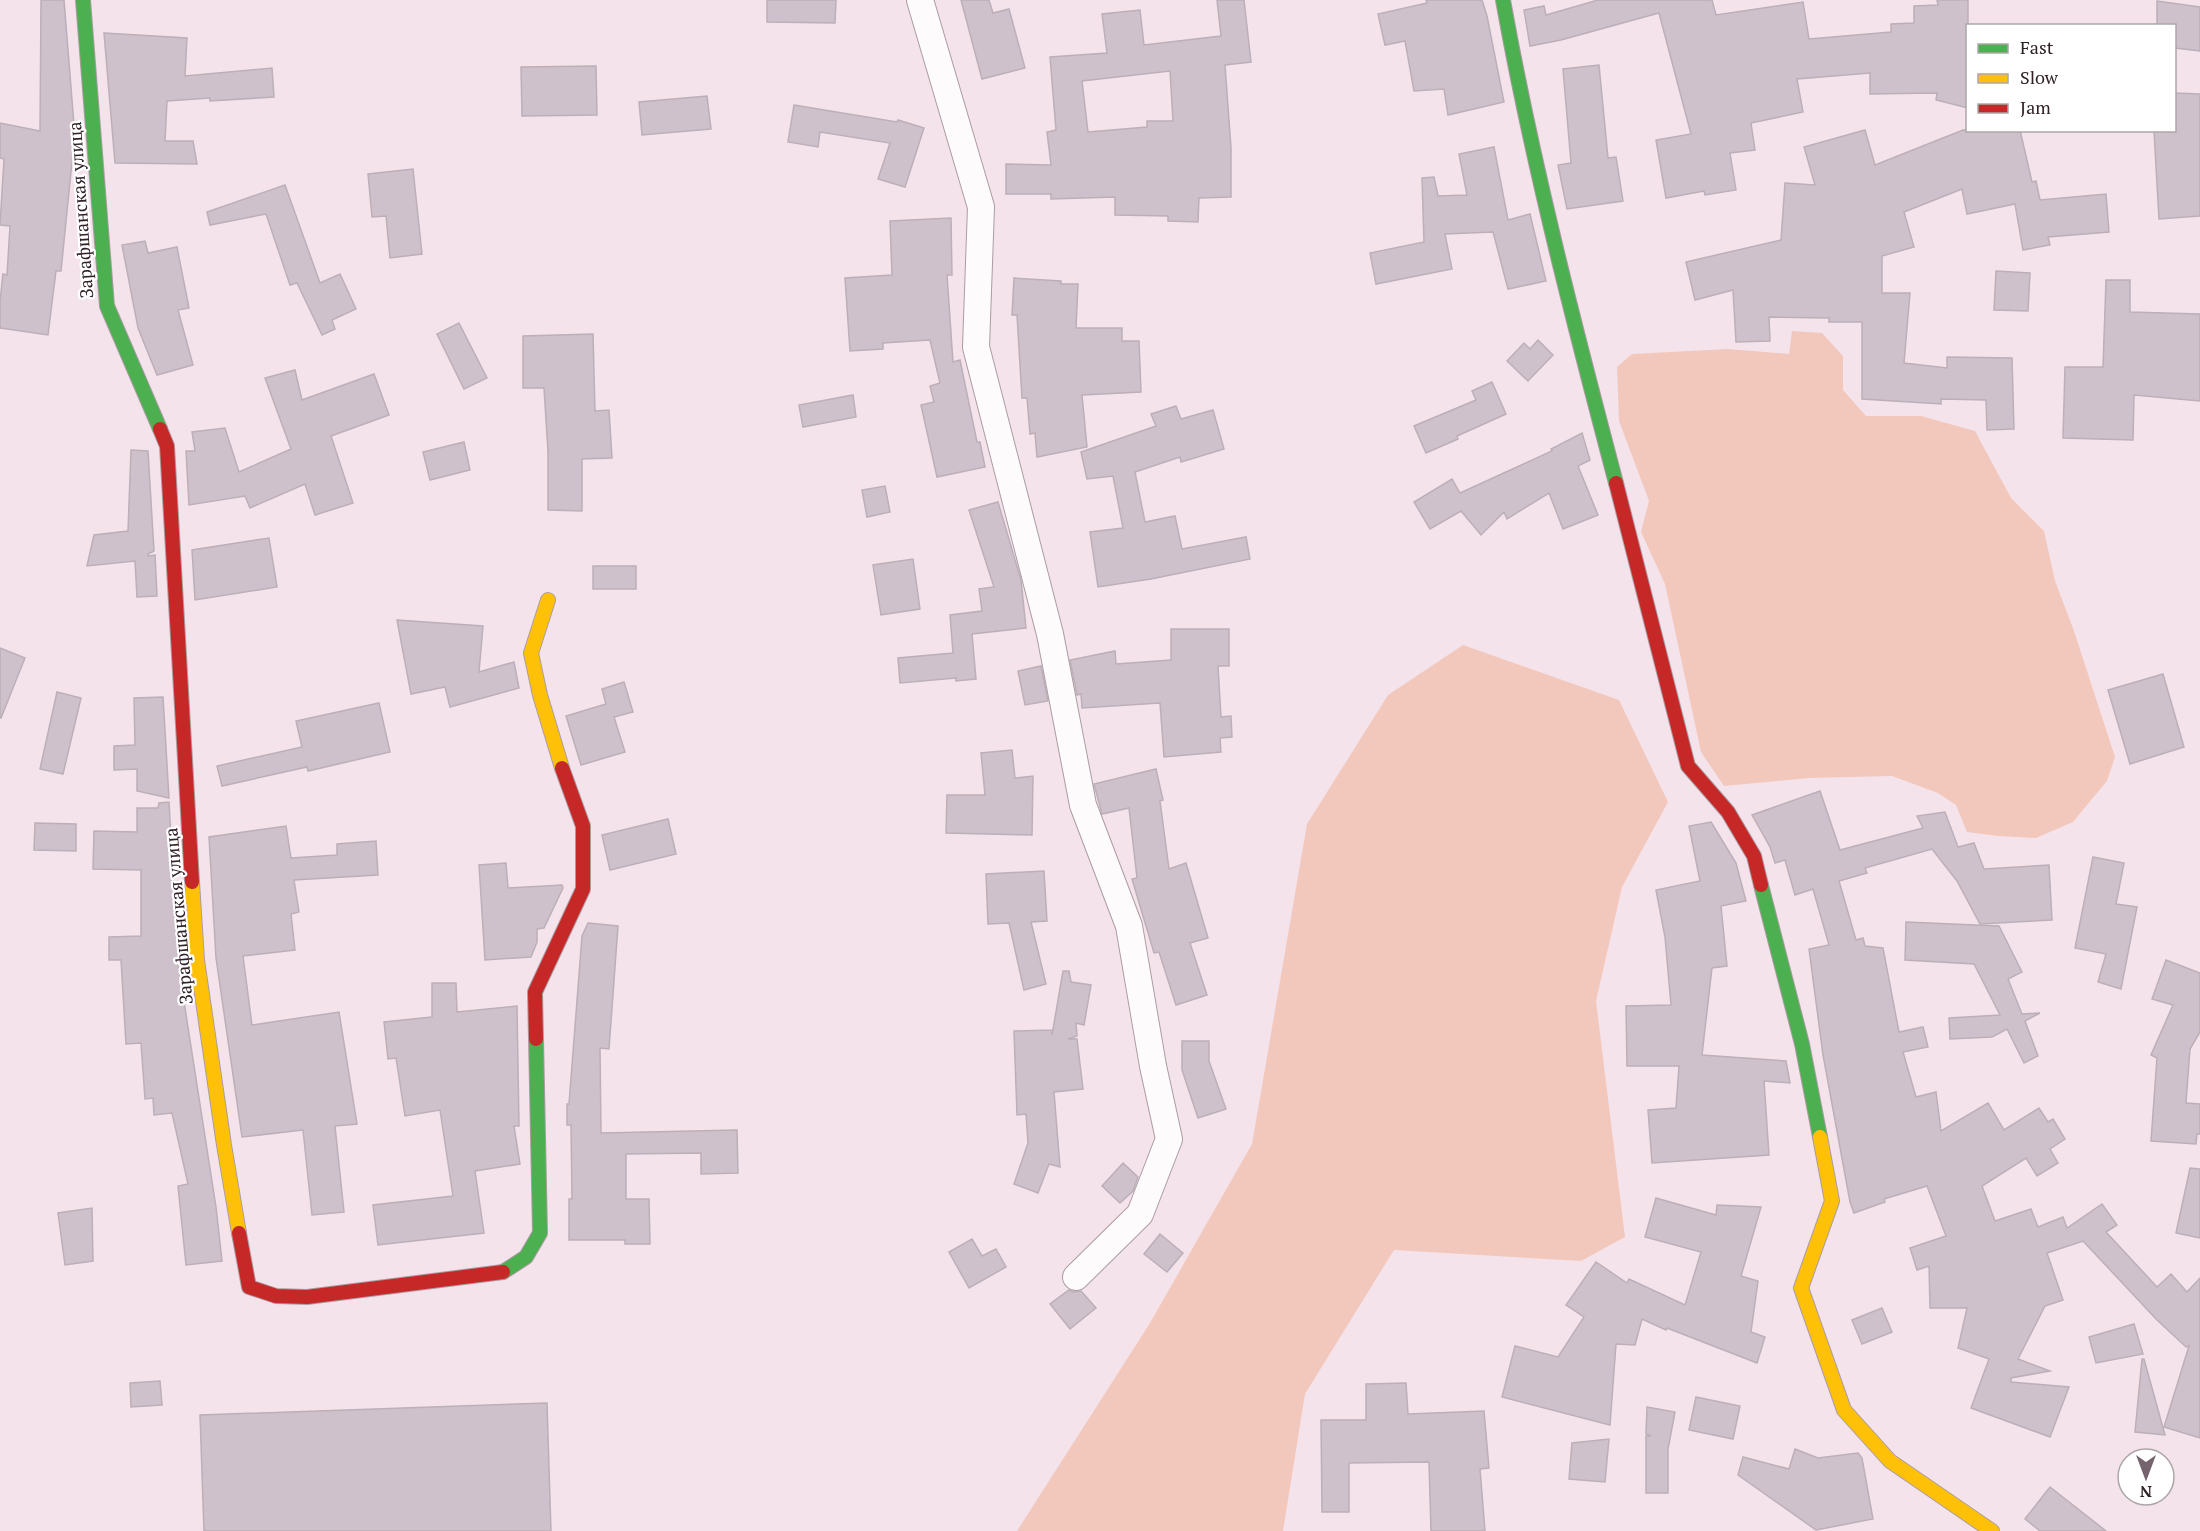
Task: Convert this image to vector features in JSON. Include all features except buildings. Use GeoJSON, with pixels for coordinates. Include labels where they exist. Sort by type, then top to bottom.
{"type":"FeatureCollection","features":[{"type":"Feature","properties":{"kind":"street","name":"Зарафшанская улица"},"geometry":{"type":"LineString","coordinates":[[83,0],[106,306],[167,446],[197,960],[224,1145],[249,1287],[276,1296],[307,1297],[501,1273],[526,1257],[540,1233],[535,992],[583,889],[583,826],[559,759],[540,695],[531,652],[548,600]]}},
{"type":"Feature","properties":{"kind":"street"},"geometry":{"type":"LineString","coordinates":[[920,0],[981,207],[976,347],[1050,634],[1083,805],[1129,926],[1153,1066],[1169,1139],[1140,1214],[1076,1277]]}},
{"type":"Feature","properties":{"kind":"street"},"geometry":{"type":"LineString","coordinates":[[1503,0],[1515,68],[1583,359],[1688,766],[1728,812],[1754,856],[1802,1044],[1832,1201],[1801,1288],[1844,1410],[1890,1461],[1992,1531]]}},
{"type":"Feature","properties":{"kind":"shaded area"},"geometry":{"type":"Polygon","coordinates":[[[1792,331],[1822,333],[1843,356],[1843,390],[1866,416],[1921,416],[1975,431],[2011,498],[2044,531],[2055,581],[2074,631],[2115,757],[2107,781],[2073,822],[2036,838],[1967,832],[1956,805],[1938,793],[1892,776],[1809,778],[1724,786],[1701,752],[1665,584],[1641,532],[1649,501],[1619,421],[1617,367],[1632,354],[1728,349],[1789,354],[1792,331]]]}},
{"type":"Feature","properties":{"kind":"shaded area"},"geometry":{"type":"Polygon","coordinates":[[[1463,645],[1619,700],[1668,802],[1622,887],[1596,1001],[1625,1237],[1581,1261],[1394,1250],[1305,1394],[1283,1531],[1017,1531],[1150,1323],[1252,1144],[1307,824],[1388,695],[1463,645]]]}},
{"type":"Feature","properties":{"kind":"traffic: fast"},"geometry":{"type":"LineString","coordinates":[[83,0],[107,306],[160,429]]}},
{"type":"Feature","properties":{"kind":"traffic: fast"},"geometry":{"type":"LineString","coordinates":[[1503,0],[1540,182],[1616,483]]}},
{"type":"Feature","properties":{"kind":"traffic: fast"},"geometry":{"type":"LineString","coordinates":[[1761,885],[1802,1044],[1820,1137]]}},
{"type":"Feature","properties":{"kind":"traffic: fast"},"geometry":{"type":"LineString","coordinates":[[503,1272],[526,1257],[540,1233],[536,1039]]}},
{"type":"Feature","properties":{"kind":"traffic: slow"},"geometry":{"type":"LineString","coordinates":[[548,600],[531,653],[540,695],[562,768]]}},
{"type":"Feature","properties":{"kind":"traffic: slow"},"geometry":{"type":"LineString","coordinates":[[192,882],[197,960],[239,1233]]}},
{"type":"Feature","properties":{"kind":"traffic: slow"},"geometry":{"type":"LineString","coordinates":[[1820,1137],[1832,1201],[1801,1288],[1844,1410],[1890,1461],[1992,1531]]}},
{"type":"Feature","properties":{"kind":"traffic: jam"},"geometry":{"type":"LineString","coordinates":[[160,429],[167,446],[192,882]]}},
{"type":"Feature","properties":{"kind":"traffic: jam"},"geometry":{"type":"LineString","coordinates":[[1616,483],[1688,766],[1728,812],[1754,856],[1761,885]]}},
{"type":"Feature","properties":{"kind":"traffic: jam"},"geometry":{"type":"LineString","coordinates":[[536,1039],[535,992],[583,889],[583,826],[562,768]]}},
{"type":"Feature","properties":{"kind":"traffic: jam"},"geometry":{"type":"LineString","coordinates":[[239,1233],[249,1287],[276,1296],[307,1297],[503,1272]]}}]}
